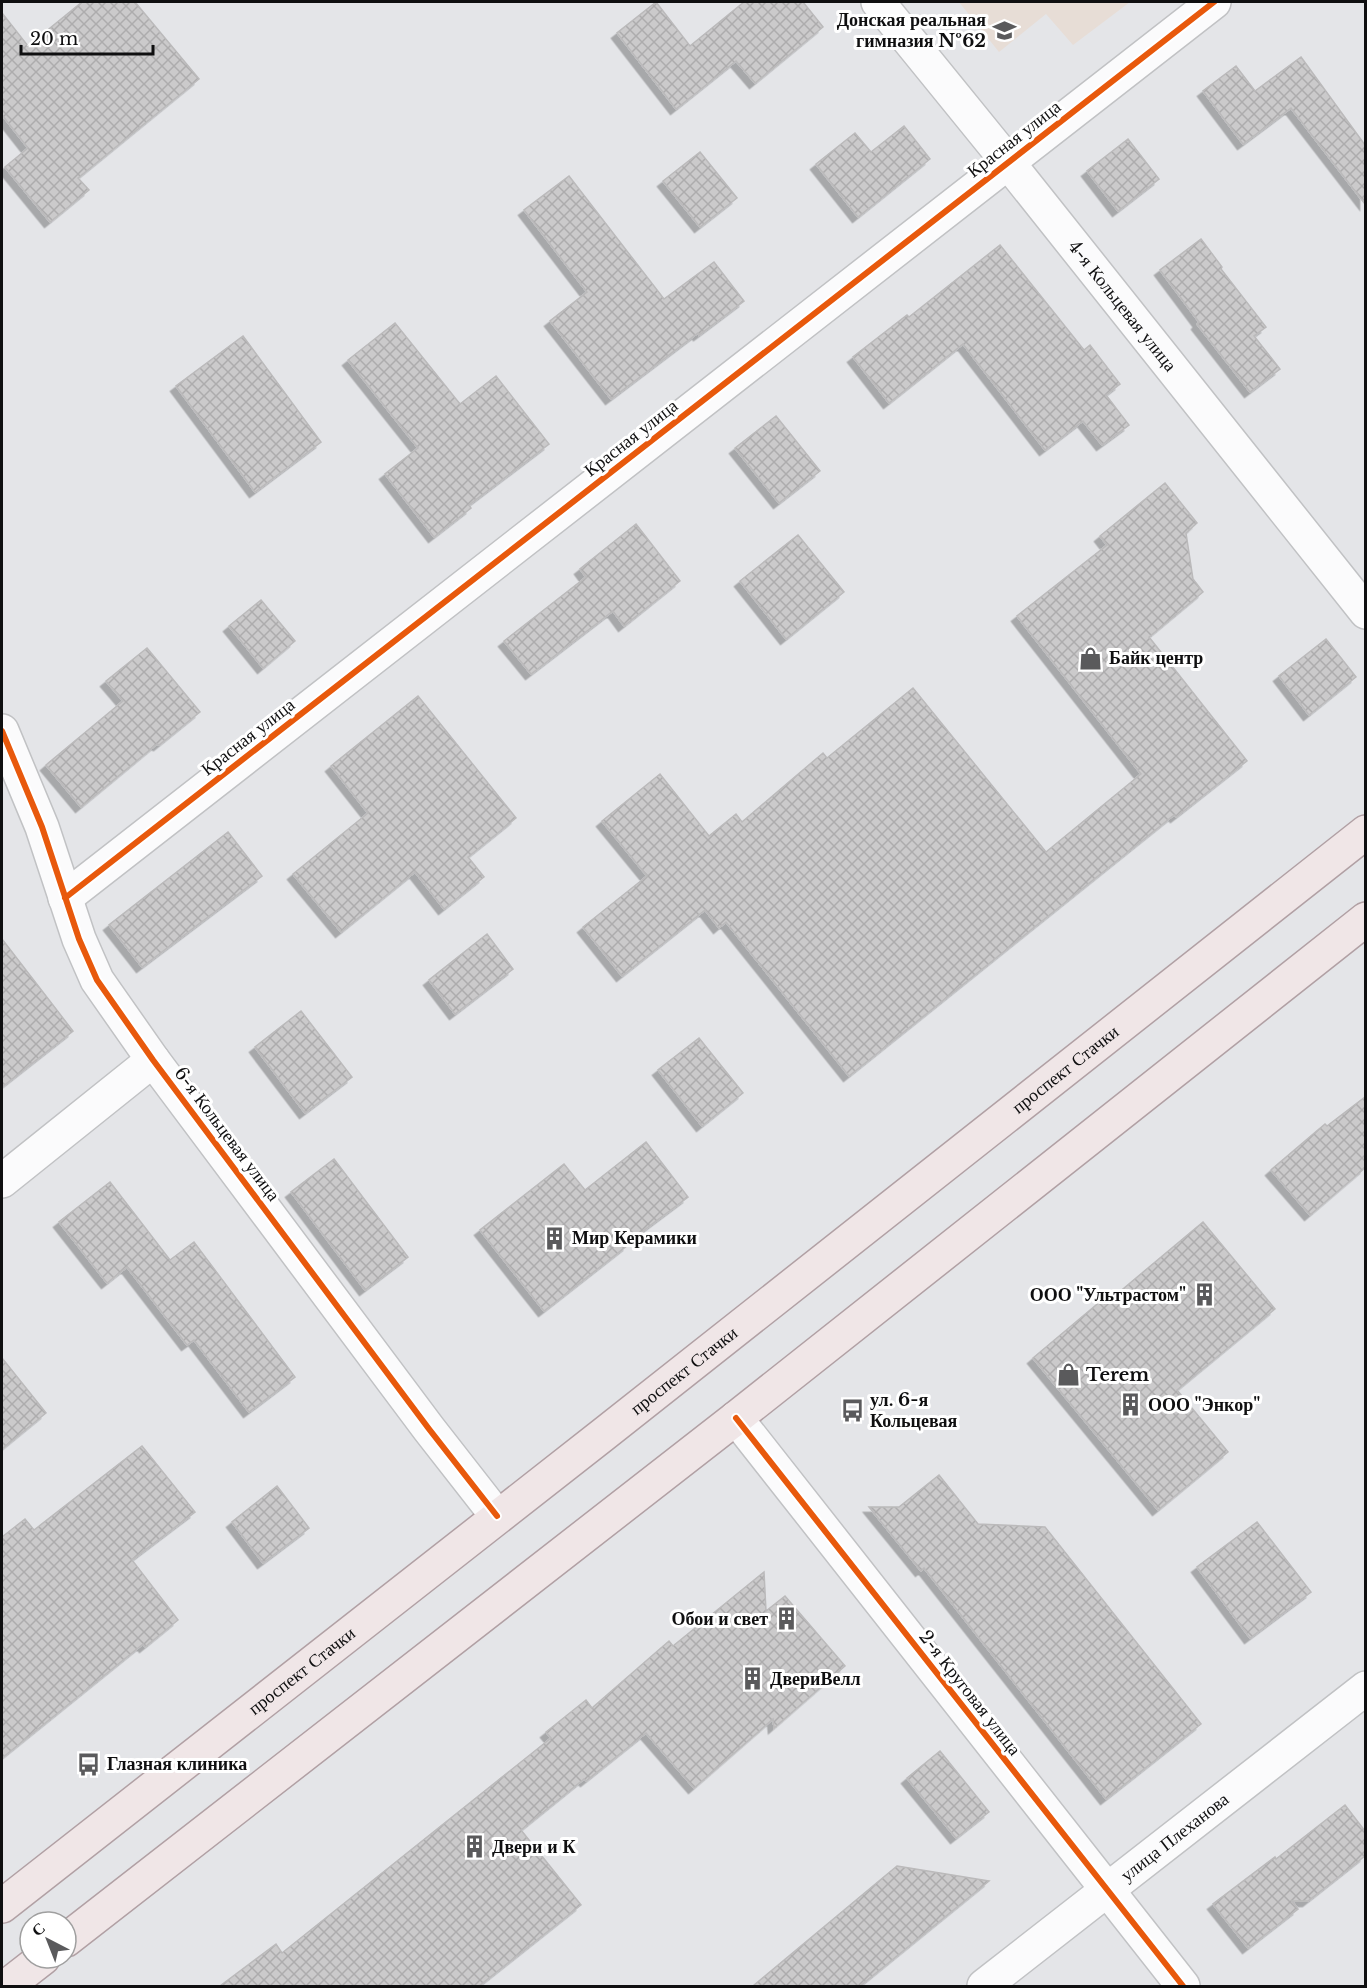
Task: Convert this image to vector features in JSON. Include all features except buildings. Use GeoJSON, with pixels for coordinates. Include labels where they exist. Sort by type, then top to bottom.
{"type":"FeatureCollection","features":[{"type":"Feature","properties":{"kind":"main road","name":"проспект Стачки"},"geometry":{"type":"LineString","coordinates":[[2,1906],[604,1434],[1365,832]]}},
{"type":"Feature","properties":{"kind":"main road"},"geometry":{"type":"LineString","coordinates":[[78,1931],[736,1418],[1365,919]]}},
{"type":"Feature","properties":{"kind":"main road"},"geometry":{"type":"LineString","coordinates":[[7,1986],[28,1970]]}},
{"type":"Feature","properties":{"kind":"street","name":"4-я Кольцевая улица"},"geometry":{"type":"LineString","coordinates":[[878,2],[1365,612]]}},
{"type":"Feature","properties":{"kind":"street","name":"Красная улица"},"geometry":{"type":"LineString","coordinates":[[65,898],[1214,2]]}},
{"type":"Feature","properties":{"kind":"street","name":"6-я Кольцевая улица"},"geometry":{"type":"LineString","coordinates":[[2,731],[42,827],[79,939],[97,980],[153,1060],[429,1429],[497,1516]]}},
{"type":"Feature","properties":{"kind":"street"},"geometry":{"type":"LineString","coordinates":[[2,1181],[153,1060]]}},
{"type":"Feature","properties":{"kind":"street","name":"2-я Круговая улица"},"geometry":{"type":"LineString","coordinates":[[736,1418],[1183,1986]]}},
{"type":"Feature","properties":{"kind":"street","name":"улица Плеханова"},"geometry":{"type":"LineString","coordinates":[[984,1986],[1365,1688]]}},
{"type":"Feature","properties":{"kind":"shaded area","name":"Донская реальная гимназия №62"},"geometry":{"type":"Polygon","coordinates":[[[959,2],[1130,2],[1073,45],[1046,14],[999,52],[959,2]]]}},
{"type":"Feature","properties":{"kind":"cycle path"},"geometry":{"type":"LineString","coordinates":[[65,898],[1214,2]]}},
{"type":"Feature","properties":{"kind":"cycle path"},"geometry":{"type":"LineString","coordinates":[[2,731],[42,827],[79,939],[97,980],[153,1060],[429,1429],[497,1516]]}},
{"type":"Feature","properties":{"kind":"cycle path"},"geometry":{"type":"LineString","coordinates":[[736,1418],[1183,1986]]}},
{"type":"Feature","properties":{"kind":"place","name":"Донская реальная гимназия №62"},"geometry":{"type":"Point","coordinates":[1004,30]}},
{"type":"Feature","properties":{"kind":"place","name":"Байк центр"},"geometry":{"type":"Point","coordinates":[1091,658]}},
{"type":"Feature","properties":{"kind":"place","name":"Мир Керамики"},"geometry":{"type":"Point","coordinates":[554,1238]}},
{"type":"Feature","properties":{"kind":"place","name":"ООО \"Ультрастом\""},"geometry":{"type":"Point","coordinates":[1204,1295]}},
{"type":"Feature","properties":{"kind":"place","name":"Terem"},"geometry":{"type":"Point","coordinates":[1068,1375]}},
{"type":"Feature","properties":{"kind":"place","name":"ООО \"Энкор\""},"geometry":{"type":"Point","coordinates":[1130,1405]}},
{"type":"Feature","properties":{"kind":"place","name":"ул. 6-я Кольцевая"},"geometry":{"type":"Point","coordinates":[852,1410]}},
{"type":"Feature","properties":{"kind":"place","name":"Обои и свет"},"geometry":{"type":"Point","coordinates":[786,1619]}},
{"type":"Feature","properties":{"kind":"place","name":"ДвериВелл"},"geometry":{"type":"Point","coordinates":[752,1679]}},
{"type":"Feature","properties":{"kind":"place","name":"Глазная клиника"},"geometry":{"type":"Point","coordinates":[89,1764]}},
{"type":"Feature","properties":{"kind":"place","name":"Двери и К"},"geometry":{"type":"Point","coordinates":[474,1847]}}]}
